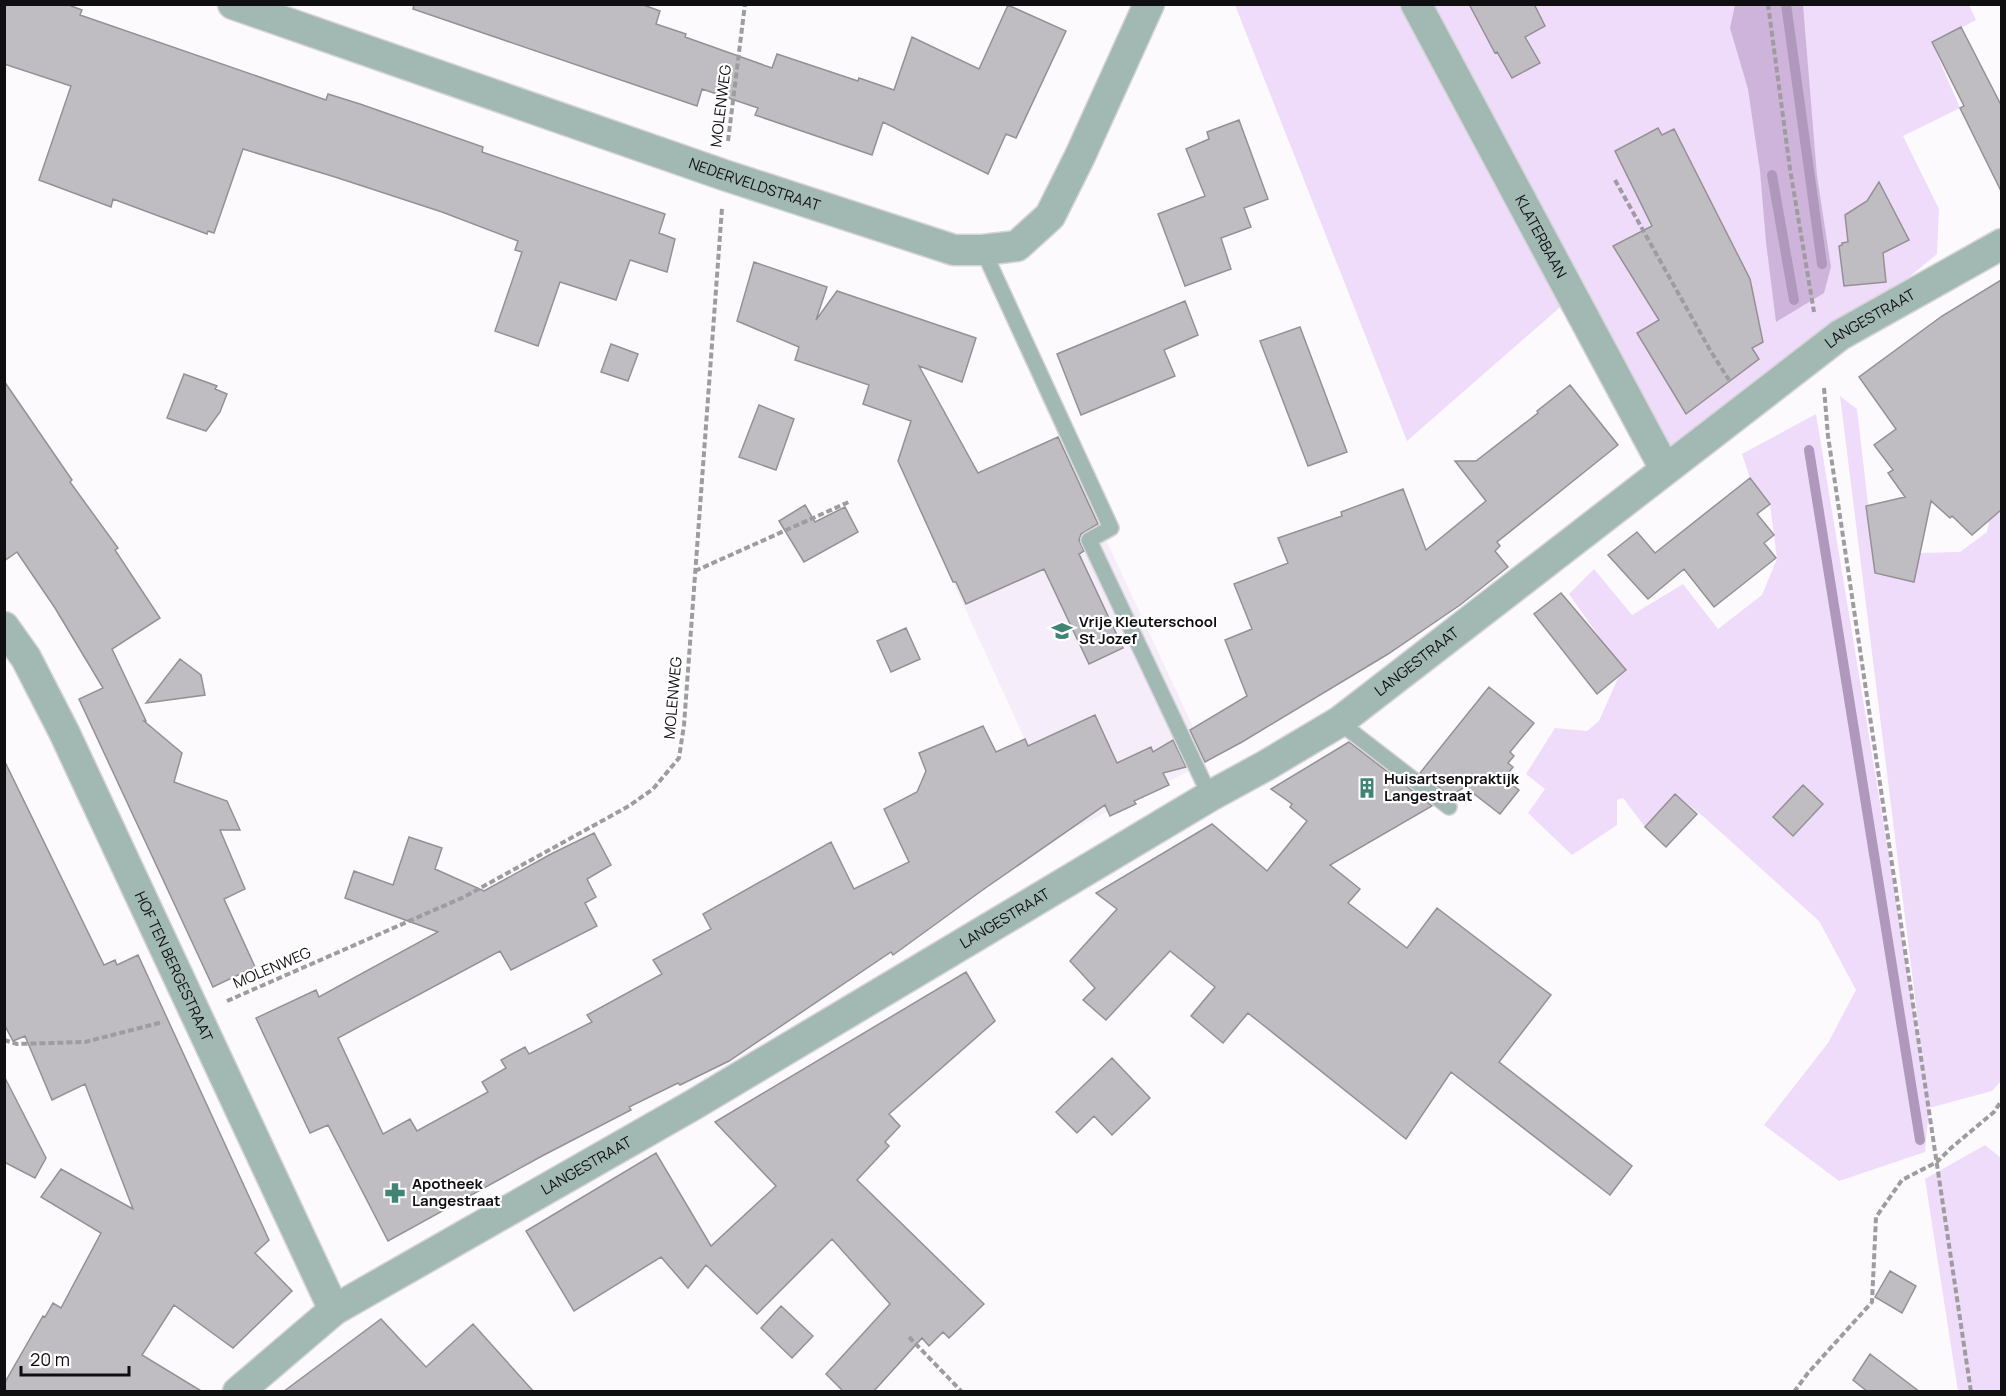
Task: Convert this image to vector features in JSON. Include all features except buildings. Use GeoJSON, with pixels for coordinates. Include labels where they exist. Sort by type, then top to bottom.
{"type":"FeatureCollection","features":[{"type":"Feature","properties":{"kind":"street","name":"NEDERVELDSTRAAT"},"geometry":{"type":"LineString","coordinates":[[233,4],[724,175],[954,250],[983,250],[1017,246],[1050,216],[1149,4]]}},
{"type":"Feature","properties":{"kind":"street","name":"KLATERBAAN"},"geometry":{"type":"LineString","coordinates":[[1416,4],[1665,469]]}},
{"type":"Feature","properties":{"kind":"street","name":"LANGESTRAAT"},"geometry":{"type":"LineString","coordinates":[[238,1392],[334,1310],[693,1105],[1210,796],[1266,766],[1339,722],[1840,335],[2001,243]]}},
{"type":"Feature","properties":{"kind":"street","name":"HOF TEN BERGESTRAAT"},"geometry":{"type":"LineString","coordinates":[[4,627],[26,658],[64,732],[334,1310]]}},
{"type":"Feature","properties":{"kind":"lane"},"geometry":{"type":"LineString","coordinates":[[983,250],[1111,528],[1089,540],[1210,796]]}},
{"type":"Feature","properties":{"kind":"lane"},"geometry":{"type":"LineString","coordinates":[[1339,722],[1449,807]]}},
{"type":"Feature","properties":{"kind":"path","name":"MOLENWEG"},"geometry":{"type":"LineString","coordinates":[[4,1040],[16,1044],[85,1042],[196,1013],[464,897],[607,820],[653,789],[679,758],[684,725],[724,175],[745,4]]}},
{"type":"Feature","properties":{"kind":"path"},"geometry":{"type":"LineString","coordinates":[[1768,4],[1790,169],[1820,351],[1830,447],[1971,1392]]}},
{"type":"Feature","properties":{"kind":"path"},"geometry":{"type":"LineString","coordinates":[[1615,180],[1710,350],[1747,408]]}},
{"type":"Feature","properties":{"kind":"path"},"geometry":{"type":"LineString","coordinates":[[694,571],[851,501]]}},
{"type":"Feature","properties":{"kind":"path"},"geometry":{"type":"LineString","coordinates":[[1794,1392],[1808,1373],[1872,1302],[1876,1217],[1902,1180],[1938,1162],[1994,1112],[2001,1100]]}},
{"type":"Feature","properties":{"kind":"path"},"geometry":{"type":"LineString","coordinates":[[909,1337],[962,1392]]}},
{"type":"Feature","properties":{"kind":"shaded area"},"geometry":{"type":"Polygon","coordinates":[[[1235,5],[1969,5],[1976,20],[1932,43],[1960,108],[1903,136],[1939,209],[1937,254],[1820,351],[1665,469],[1573,296],[1407,441],[1235,5]]]}},
{"type":"Feature","properties":{"kind":"shaded area"},"geometry":{"type":"Polygon","coordinates":[[[1735,5],[1803,5],[1817,176],[1831,267],[1824,293],[1776,322],[1760,171],[1748,89],[1730,28],[1735,5]]]}},
{"type":"Feature","properties":{"kind":"shaded area"},"geometry":{"type":"Polygon","coordinates":[[[1840,396],[1857,409],[1876,573],[1914,582],[1920,553],[1960,552],[1987,532],[1989,521],[1999,512],[1980,470],[2001,460],[2001,1081],[1992,1091],[1929,1108],[1925,1152],[1839,1181],[1764,1125],[1828,1043],[1856,990],[1819,921],[1704,817],[1675,794],[1645,827],[1623,798],[1617,800],[1617,825],[1572,855],[1528,813],[1545,789],[1526,774],[1555,728],[1587,731],[1599,721],[1622,669],[1569,594],[1594,569],[1632,615],[1683,584],[1718,629],[1762,595],[1777,559],[1770,504],[1750,478],[1742,454],[1816,414],[1924,1070],[1840,396]]]}},
{"type":"Feature","properties":{"kind":"shaded area","name":"Vrije Kleuterschool St Jozef"},"geometry":{"type":"Polygon","coordinates":[[[1058,437],[1209,761],[1067,832],[916,501],[1058,437]]]}},
{"type":"Feature","properties":{"kind":"shaded area"},"geometry":{"type":"Polygon","coordinates":[[[1985,1145],[2001,1158],[2001,1391],[1958,1391],[1925,1179],[1985,1145]]]}},
{"type":"Feature","properties":{"kind":"waterway"},"geometry":{"type":"LineString","coordinates":[[1786,4],[1822,264]]}},
{"type":"Feature","properties":{"kind":"waterway"},"geometry":{"type":"LineString","coordinates":[[1772,175],[1794,300]]}},
{"type":"Feature","properties":{"kind":"waterway"},"geometry":{"type":"LineString","coordinates":[[1809,450],[1920,1140]]}},
{"type":"Feature","properties":{"kind":"place","name":"Vrije Kleuterschool St Jozef"},"geometry":{"type":"Point","coordinates":[1062,631]}},
{"type":"Feature","properties":{"kind":"place","name":"Huisartsenpraktijk Langestraat"},"geometry":{"type":"Point","coordinates":[1367,788]}},
{"type":"Feature","properties":{"kind":"place","name":"Apotheek Langestraat"},"geometry":{"type":"Point","coordinates":[395,1193]}}]}
